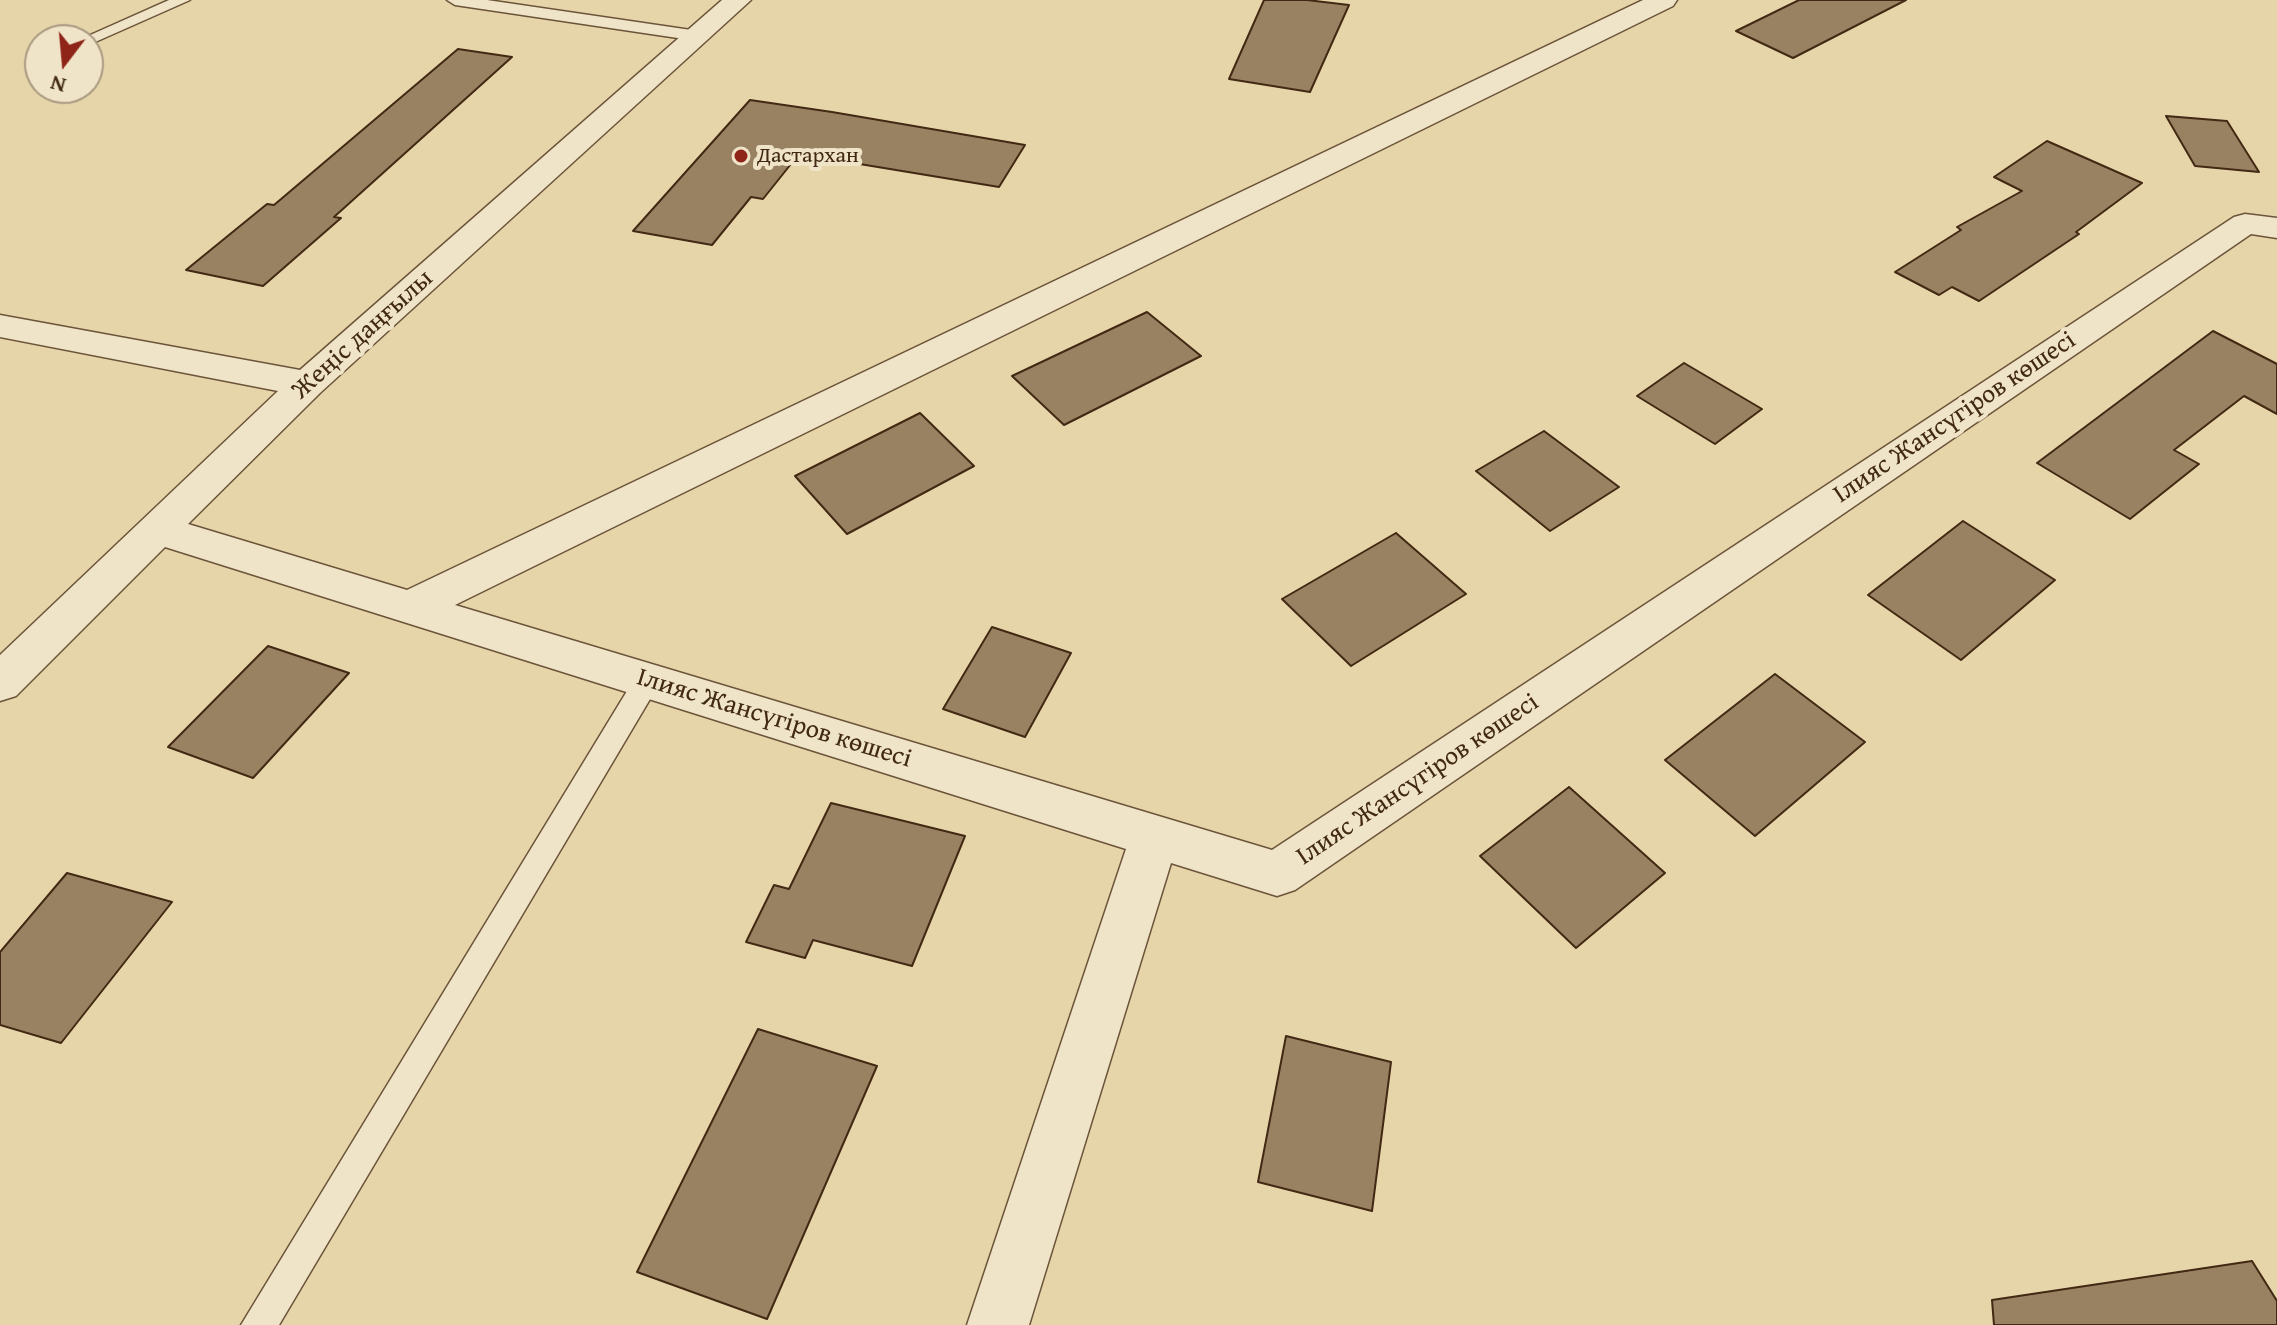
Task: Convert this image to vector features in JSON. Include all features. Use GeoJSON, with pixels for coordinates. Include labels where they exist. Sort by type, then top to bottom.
{"type":"FeatureCollection","features":[{"type":"Feature","properties":{"kind":"street","name":"Жеңіс даңғылы"},"geometry":{"type":"LineString","coordinates":[[0,683],[307,384],[738,0]]}},
{"type":"Feature","properties":{"kind":"street"},"geometry":{"type":"LineString","coordinates":[[410,608],[1664,0]]}},
{"type":"Feature","properties":{"kind":"street","name":"Ілияс Жансүгіров көшесі"},"geometry":{"type":"LineString","coordinates":[[157,530],[1277,874],[2245,224],[2277,228]]}},
{"type":"Feature","properties":{"kind":"street"},"geometry":{"type":"LineString","coordinates":[[0,326],[307,384]]}},
{"type":"Feature","properties":{"kind":"street"},"geometry":{"type":"LineString","coordinates":[[998,1325],[1155,836]]}},
{"type":"Feature","properties":{"kind":"lane"},"geometry":{"type":"LineString","coordinates":[[104,33],[182,0]]}},
{"type":"Feature","properties":{"kind":"lane"},"geometry":{"type":"LineString","coordinates":[[455,0],[698,36]]}},
{"type":"Feature","properties":{"kind":"lane"},"geometry":{"type":"LineString","coordinates":[[259,1325],[647,681]]}},
{"type":"Feature","properties":{"kind":"building"},"geometry":{"type":"Polygon","coordinates":[[[1264,0],[1307,0],[1349,5],[1310,92],[1229,79],[1264,0]]]}},
{"type":"Feature","properties":{"kind":"building"},"geometry":{"type":"Polygon","coordinates":[[[1799,0],[1906,0],[1793,58],[1736,31],[1799,0]]]}},
{"type":"Feature","properties":{"kind":"building"},"geometry":{"type":"Polygon","coordinates":[[[458,49],[512,57],[334,217],[341,218],[263,286],[186,270],[267,204],[274,205],[458,49]]]}},
{"type":"Feature","properties":{"kind":"building"},"geometry":{"type":"Polygon","coordinates":[[[750,100],[1025,145],[999,187],[799,154],[763,199],[751,197],[712,245],[633,231],[750,100]]]}},
{"type":"Feature","properties":{"kind":"building"},"geometry":{"type":"Polygon","coordinates":[[[2166,116],[2227,121],[2259,172],[2195,166],[2166,116]]]}},
{"type":"Feature","properties":{"kind":"building"},"geometry":{"type":"Polygon","coordinates":[[[2047,141],[2142,183],[2076,232],[2079,234],[1979,301],[1952,287],[1939,295],[1895,272],[1961,230],[1957,227],[2022,191],[1994,177],[2047,141]]]}},
{"type":"Feature","properties":{"kind":"building"},"geometry":{"type":"Polygon","coordinates":[[[1147,312],[1201,356],[1064,425],[1012,376],[1147,312]]]}},
{"type":"Feature","properties":{"kind":"building"},"geometry":{"type":"Polygon","coordinates":[[[2213,331],[2277,364],[2277,414],[2244,396],[2174,450],[2199,464],[2130,519],[2037,463],[2213,331]]]}},
{"type":"Feature","properties":{"kind":"building"},"geometry":{"type":"Polygon","coordinates":[[[1684,363],[1762,409],[1715,444],[1637,396],[1684,363]]]}},
{"type":"Feature","properties":{"kind":"building"},"geometry":{"type":"Polygon","coordinates":[[[920,413],[974,466],[847,534],[795,476],[920,413]]]}},
{"type":"Feature","properties":{"kind":"building"},"geometry":{"type":"Polygon","coordinates":[[[1544,431],[1619,487],[1550,531],[1476,471],[1544,431]]]}},
{"type":"Feature","properties":{"kind":"building"},"geometry":{"type":"Polygon","coordinates":[[[1963,521],[2055,580],[1961,660],[1868,595],[1963,521]]]}},
{"type":"Feature","properties":{"kind":"building"},"geometry":{"type":"Polygon","coordinates":[[[1396,533],[1466,594],[1351,666],[1282,599],[1396,533]]]}},
{"type":"Feature","properties":{"kind":"building"},"geometry":{"type":"Polygon","coordinates":[[[992,627],[1071,653],[1025,737],[943,709],[992,627]]]}},
{"type":"Feature","properties":{"kind":"building"},"geometry":{"type":"Polygon","coordinates":[[[268,646],[349,673],[253,778],[168,747],[268,646]]]}},
{"type":"Feature","properties":{"kind":"building"},"geometry":{"type":"Polygon","coordinates":[[[1775,674],[1865,742],[1755,836],[1665,760],[1775,674]]]}},
{"type":"Feature","properties":{"kind":"building"},"geometry":{"type":"Polygon","coordinates":[[[1569,787],[1665,873],[1576,948],[1480,856],[1569,787]]]}},
{"type":"Feature","properties":{"kind":"building"},"geometry":{"type":"Polygon","coordinates":[[[831,803],[965,836],[912,966],[813,940],[805,958],[746,942],[774,885],[789,889],[831,803]]]}},
{"type":"Feature","properties":{"kind":"building"},"geometry":{"type":"Polygon","coordinates":[[[67,873],[172,902],[61,1043],[0,1025],[0,952],[67,873]]]}},
{"type":"Feature","properties":{"kind":"building"},"geometry":{"type":"Polygon","coordinates":[[[758,1029],[877,1066],[767,1319],[637,1272],[758,1029]]]}},
{"type":"Feature","properties":{"kind":"building"},"geometry":{"type":"Polygon","coordinates":[[[1286,1036],[1391,1062],[1372,1211],[1258,1182],[1286,1036]]]}},
{"type":"Feature","properties":{"kind":"building"},"geometry":{"type":"Polygon","coordinates":[[[2252,1261],[2277,1301],[2277,1325],[1994,1325],[1992,1300],[2252,1261]]]}},
{"type":"Feature","properties":{"kind":"place","name":"Дастархан"},"geometry":{"type":"Point","coordinates":[741,156]}}]}
